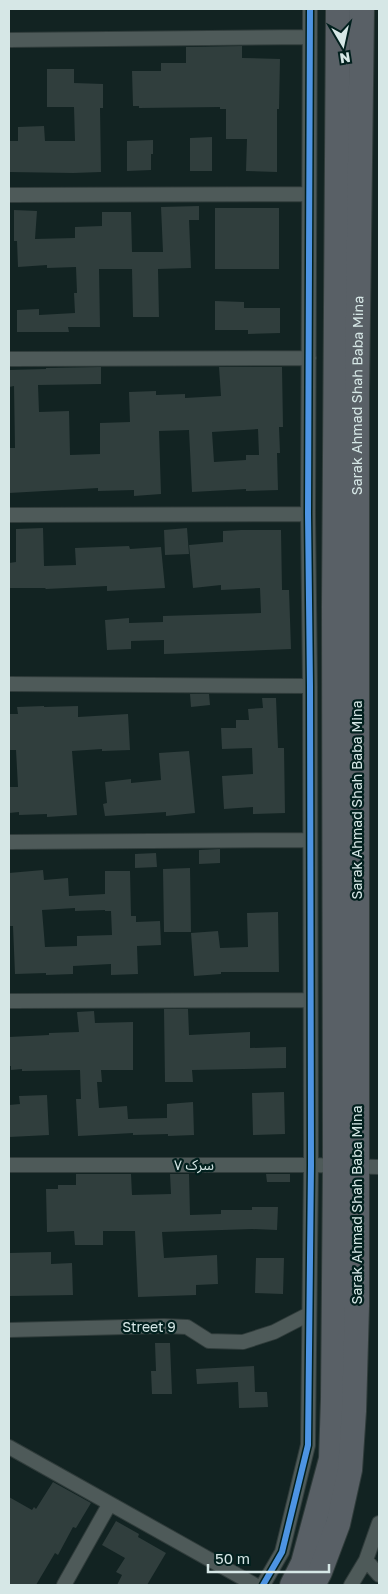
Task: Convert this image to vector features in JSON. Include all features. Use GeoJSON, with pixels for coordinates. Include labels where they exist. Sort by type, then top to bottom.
{"type":"FeatureCollection","features":[{"type":"Feature","properties":{"kind":"highway"},"geometry":{"type":"LineString","coordinates":[[292,1585],[303,1562],[331,1459],[333,1399],[357,1166],[334,597],[338,9]]}},
{"type":"Feature","properties":{"kind":"highway","name":"Sarak Ahmad Shah Baba Mina"},"geometry":{"type":"LineString","coordinates":[[313,1585],[320,1572],[338,1524],[350,1470],[354,1411],[357,1306],[357,393],[362,9]]}},
{"type":"Feature","properties":{"kind":"street"},"geometry":{"type":"LineString","coordinates":[[263,1585],[282,1552],[308,1445],[311,1165],[308,514],[310,9]]}},
{"type":"Feature","properties":{"kind":"street"},"geometry":{"type":"LineString","coordinates":[[9,40],[310,37]]}},
{"type":"Feature","properties":{"kind":"street"},"geometry":{"type":"LineString","coordinates":[[9,195],[309,194]]}},
{"type":"Feature","properties":{"kind":"street"},"geometry":{"type":"LineString","coordinates":[[9,359],[309,358]]}},
{"type":"Feature","properties":{"kind":"street"},"geometry":{"type":"LineString","coordinates":[[9,515],[308,514]]}},
{"type":"Feature","properties":{"kind":"street"},"geometry":{"type":"LineString","coordinates":[[9,684],[310,686]]}},
{"type":"Feature","properties":{"kind":"street"},"geometry":{"type":"LineString","coordinates":[[9,842],[310,840]]}},
{"type":"Feature","properties":{"kind":"street"},"geometry":{"type":"LineString","coordinates":[[9,1001],[310,1000]]}},
{"type":"Feature","properties":{"kind":"street","name":"سرک ۷"},"geometry":{"type":"LineString","coordinates":[[9,1165],[357,1166]]}},
{"type":"Feature","properties":{"kind":"street","name":"Street 9"},"geometry":{"type":"LineString","coordinates":[[9,1330],[187,1327],[209,1341],[243,1342],[274,1332],[309,1314]]}},
{"type":"Feature","properties":{"kind":"street"},"geometry":{"type":"LineString","coordinates":[[9,1447],[109,1505],[255,1585]]}},
{"type":"Feature","properties":{"kind":"street"},"geometry":{"type":"LineString","coordinates":[[64,1585],[109,1505]]}},
{"type":"Feature","properties":{"kind":"street"},"geometry":{"type":"LineString","coordinates":[[351,1585],[366,1560],[379,1524]]}},
{"type":"Feature","properties":{"kind":"street"},"geometry":{"type":"LineString","coordinates":[[366,1560],[379,1566]]}},
{"type":"Feature","properties":{"kind":"street"},"geometry":{"type":"LineString","coordinates":[[366,1560],[379,1575]]}},
{"type":"Feature","properties":{"kind":"building"},"geometry":{"type":"Polygon","coordinates":[[[242,46],[242,58],[280,59],[279,109],[277,109],[277,172],[246,171],[247,139],[226,139],[226,109],[220,109],[220,107],[139,108],[139,106],[133,106],[132,71],[161,71],[161,63],[186,63],[186,47],[242,46]]]}},
{"type":"Feature","properties":{"kind":"building"},"geometry":{"type":"Polygon","coordinates":[[[47,69],[74,69],[74,83],[103,84],[103,108],[100,108],[101,172],[9,172],[9,141],[18,141],[18,127],[44,126],[45,141],[75,141],[74,107],[47,107],[47,69]]]}},
{"type":"Feature","properties":{"kind":"building"},"geometry":{"type":"Polygon","coordinates":[[[212,137],[212,171],[190,171],[190,138],[212,137]]]}},
{"type":"Feature","properties":{"kind":"building"},"geometry":{"type":"Polygon","coordinates":[[[153,140],[151,170],[127,171],[127,141],[153,140]]]}},
{"type":"Feature","properties":{"kind":"building"},"geometry":{"type":"Polygon","coordinates":[[[199,206],[199,220],[189,220],[191,268],[158,269],[159,317],[133,317],[132,269],[99,269],[100,327],[68,327],[69,332],[17,332],[17,310],[39,309],[39,315],[75,313],[74,293],[77,293],[76,267],[47,268],[47,265],[18,267],[17,241],[14,241],[14,210],[37,211],[35,239],[75,238],[75,227],[102,226],[102,212],[131,212],[132,252],[163,252],[161,207],[199,206]]]}},
{"type":"Feature","properties":{"kind":"building"},"geometry":{"type":"Polygon","coordinates":[[[215,208],[279,208],[279,269],[215,269],[215,208]]]}},
{"type":"Feature","properties":{"kind":"building"},"geometry":{"type":"Polygon","coordinates":[[[215,301],[244,302],[244,308],[280,308],[280,333],[248,334],[248,330],[215,330],[215,301]]]}},
{"type":"Feature","properties":{"kind":"building"},"geometry":{"type":"Polygon","coordinates":[[[101,367],[101,384],[38,385],[39,412],[69,411],[70,455],[100,454],[100,423],[130,422],[129,392],[156,391],[156,395],[185,394],[185,398],[221,396],[219,367],[282,367],[283,427],[279,427],[280,453],[277,453],[278,490],[246,491],[246,489],[192,492],[189,430],[159,431],[161,494],[134,496],[134,490],[98,491],[98,488],[9,493],[9,448],[15,448],[14,386],[9,387],[9,370],[101,367]],[[258,429],[212,432],[214,462],[246,460],[246,455],[259,455],[258,429]]]}},
{"type":"Feature","properties":{"kind":"building"},"geometry":{"type":"Polygon","coordinates":[[[43,528],[44,566],[76,565],[75,548],[129,546],[130,549],[161,547],[165,588],[107,591],[107,586],[46,589],[9,588],[9,563],[16,562],[16,529],[43,528]]]}},
{"type":"Feature","properties":{"kind":"building"},"geometry":{"type":"Polygon","coordinates":[[[187,528],[189,554],[165,555],[164,530],[187,528]]]}},
{"type":"Feature","properties":{"kind":"building"},"geometry":{"type":"Polygon","coordinates":[[[281,530],[282,590],[289,590],[291,649],[164,654],[164,640],[131,641],[131,649],[107,650],[105,620],[129,618],[129,623],[163,622],[163,616],[261,613],[260,588],[221,590],[221,585],[193,588],[189,545],[223,542],[223,531],[281,530]]]}},
{"type":"Feature","properties":{"kind":"building"},"geometry":{"type":"Polygon","coordinates":[[[190,694],[209,694],[210,705],[191,707],[190,694]]]}},
{"type":"Feature","properties":{"kind":"building"},"geometry":{"type":"Polygon","coordinates":[[[262,698],[276,698],[278,748],[284,748],[285,813],[253,814],[253,807],[224,809],[222,776],[253,774],[252,748],[222,749],[221,728],[236,728],[236,720],[249,720],[248,709],[263,708],[262,698]]]}},
{"type":"Feature","properties":{"kind":"building"},"geometry":{"type":"Polygon","coordinates":[[[78,706],[78,717],[128,714],[130,750],[72,751],[77,815],[47,817],[47,814],[19,815],[19,812],[9,813],[9,787],[18,787],[16,750],[9,750],[9,714],[18,714],[17,707],[78,706]]]}},
{"type":"Feature","properties":{"kind":"building"},"geometry":{"type":"Polygon","coordinates":[[[189,751],[195,813],[166,816],[166,812],[105,816],[103,804],[107,803],[105,782],[131,779],[131,783],[161,780],[159,753],[189,751]]]}},
{"type":"Feature","properties":{"kind":"building"},"geometry":{"type":"Polygon","coordinates":[[[220,849],[220,863],[199,864],[199,850],[220,849]]]}},
{"type":"Feature","properties":{"kind":"building"},"geometry":{"type":"Polygon","coordinates":[[[156,853],[157,867],[135,868],[135,854],[156,853]]]}},
{"type":"Feature","properties":{"kind":"building"},"geometry":{"type":"Polygon","coordinates":[[[190,868],[191,932],[164,932],[163,869],[190,868]]]}},
{"type":"Feature","properties":{"kind":"building"},"geometry":{"type":"Polygon","coordinates":[[[43,870],[44,880],[68,878],[69,896],[105,894],[105,871],[130,871],[131,916],[136,916],[136,922],[160,921],[161,945],[137,946],[138,974],[111,975],[111,964],[73,966],[73,974],[15,974],[13,926],[9,926],[9,873],[43,870]],[[75,908],[42,910],[45,947],[77,946],[77,936],[112,935],[111,911],[75,911],[75,908]]]}},
{"type":"Feature","properties":{"kind":"building"},"geometry":{"type":"Polygon","coordinates":[[[278,912],[279,972],[221,972],[221,974],[194,976],[191,933],[218,931],[220,948],[248,947],[247,913],[278,912]]]}},
{"type":"Feature","properties":{"kind":"building"},"geometry":{"type":"Polygon","coordinates":[[[164,1009],[188,1009],[189,1035],[250,1032],[250,1048],[286,1047],[286,1068],[192,1070],[193,1082],[165,1082],[164,1009]]]}},
{"type":"Feature","properties":{"kind":"building"},"geometry":{"type":"Polygon","coordinates":[[[94,1011],[95,1023],[133,1022],[133,1070],[101,1070],[102,1082],[97,1082],[99,1108],[127,1106],[128,1119],[167,1118],[167,1104],[193,1102],[194,1135],[133,1135],[133,1133],[78,1136],[76,1099],[81,1099],[80,1070],[11,1070],[11,1066],[9,1066],[9,1037],[79,1032],[77,1012],[94,1011]]]}},
{"type":"Feature","properties":{"kind":"building"},"geometry":{"type":"Polygon","coordinates":[[[284,1092],[285,1134],[253,1135],[252,1093],[284,1092]]]}},
{"type":"Feature","properties":{"kind":"building"},"geometry":{"type":"Polygon","coordinates":[[[47,1095],[49,1135],[9,1137],[9,1105],[20,1104],[19,1096],[47,1095]]]}},
{"type":"Feature","properties":{"kind":"building"},"geometry":{"type":"Polygon","coordinates":[[[76,1174],[131,1174],[132,1195],[171,1194],[170,1174],[189,1174],[190,1215],[221,1214],[221,1210],[252,1210],[252,1207],[278,1207],[277,1230],[162,1232],[164,1258],[217,1255],[218,1284],[196,1285],[196,1295],[138,1297],[135,1231],[103,1231],[103,1245],[75,1245],[74,1231],[47,1232],[46,1189],[58,1189],[58,1185],[76,1185],[76,1174]]]}},
{"type":"Feature","properties":{"kind":"building"},"geometry":{"type":"Polygon","coordinates":[[[266,1174],[290,1174],[290,1182],[267,1182],[266,1174]]]}},
{"type":"Feature","properties":{"kind":"building"},"geometry":{"type":"Polygon","coordinates":[[[51,1252],[51,1264],[72,1263],[73,1295],[9,1296],[9,1253],[51,1252]]]}},
{"type":"Feature","properties":{"kind":"building"},"geometry":{"type":"Polygon","coordinates":[[[256,1258],[284,1258],[283,1294],[255,1293],[256,1258]]]}},
{"type":"Feature","properties":{"kind":"building"},"geometry":{"type":"Polygon","coordinates":[[[155,1343],[170,1343],[172,1394],[152,1394],[151,1371],[156,1371],[155,1343]]]}},
{"type":"Feature","properties":{"kind":"building"},"geometry":{"type":"Polygon","coordinates":[[[254,1366],[255,1392],[267,1392],[268,1407],[239,1408],[238,1382],[197,1384],[196,1369],[254,1366]]]}},
{"type":"Feature","properties":{"kind":"building"},"geometry":{"type":"Polygon","coordinates":[[[53,1482],[91,1503],[76,1528],[73,1527],[58,1555],[55,1553],[36,1585],[9,1585],[9,1497],[32,1510],[34,1507],[36,1509],[53,1482]]]}},
{"type":"Feature","properties":{"kind":"building"},"geometry":{"type":"Polygon","coordinates":[[[116,1521],[139,1534],[138,1537],[166,1553],[147,1585],[117,1585],[122,1575],[116,1572],[125,1558],[102,1545],[116,1521]]]}},
{"type":"Feature","properties":{"kind":"cycle path"},"geometry":{"type":"LineString","coordinates":[[263,1585],[282,1552],[308,1445],[311,1165],[308,514],[310,9]]}}]}
